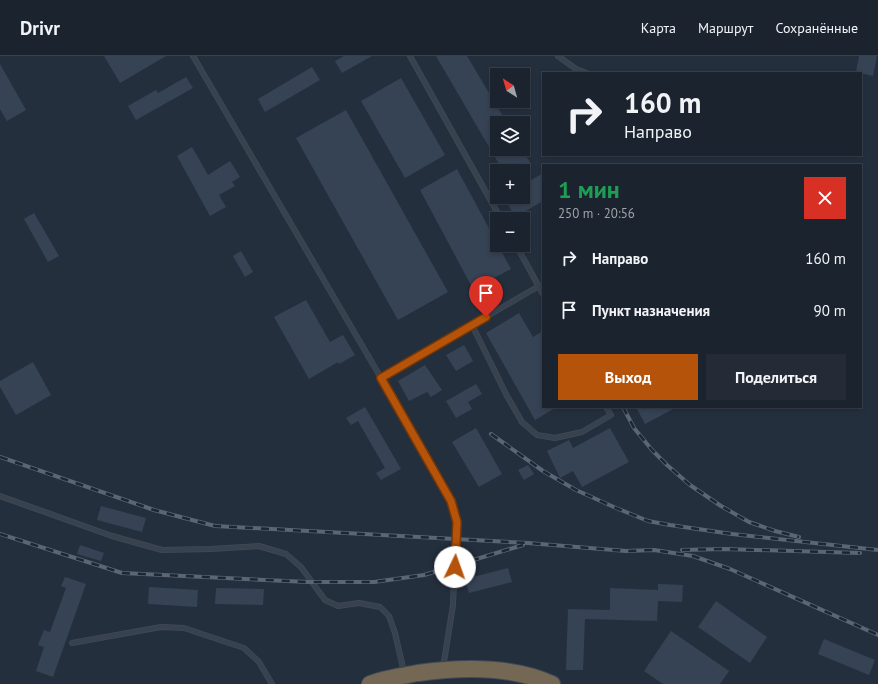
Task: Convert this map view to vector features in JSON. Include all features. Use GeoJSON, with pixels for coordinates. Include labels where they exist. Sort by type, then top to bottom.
{"type":"FeatureCollection","features":[{"type":"Feature","properties":{"kind":"highway"},"geometry":{"type":"LineString","coordinates":[[370,684],[405,675],[442,670],[468,669],[500,671],[526,675],[552,684]]}},
{"type":"Feature","properties":{"kind":"lane"},"geometry":{"type":"LineString","coordinates":[[193,56],[451,501],[457,522],[453,604],[442,670]]}},
{"type":"Feature","properties":{"kind":"lane"},"geometry":{"type":"LineString","coordinates":[[410,56],[497,212]]}},
{"type":"Feature","properties":{"kind":"lane"},"geometry":{"type":"LineString","coordinates":[[558,56],[576,69],[584,72]]}},
{"type":"Feature","properties":{"kind":"lane"},"geometry":{"type":"LineString","coordinates":[[520,252],[542,292]]}},
{"type":"Feature","properties":{"kind":"lane"},"geometry":{"type":"LineString","coordinates":[[381,378],[539,286]]}},
{"type":"Feature","properties":{"kind":"lane"},"geometry":{"type":"LineString","coordinates":[[472,325],[507,396],[522,422],[537,434],[555,438],[582,432],[611,415],[607,408]]}},
{"type":"Feature","properties":{"kind":"lane"},"geometry":{"type":"LineString","coordinates":[[0,496],[112,536],[162,550],[260,546],[286,554],[301,567],[325,600],[338,606],[359,603],[380,607],[389,616],[396,633],[405,675]]}},
{"type":"Feature","properties":{"kind":"lane"},"geometry":{"type":"LineString","coordinates":[[72,643],[161,627],[184,628],[244,648],[259,662],[272,684]]}},
{"type":"Feature","properties":{"kind":"building"},"geometry":{"type":"Polygon","coordinates":[[[104,56],[166,56],[120,83],[104,56]]]}},
{"type":"Feature","properties":{"kind":"building"},"geometry":{"type":"Polygon","coordinates":[[[344,56],[372,56],[342,73],[335,61],[344,56]]]}},
{"type":"Feature","properties":{"kind":"building"},"geometry":{"type":"Polygon","coordinates":[[[436,56],[467,56],[490,95],[490,108],[498,108],[503,116],[490,116],[490,149],[436,56]]]}},
{"type":"Feature","properties":{"kind":"building"},"geometry":{"type":"Polygon","coordinates":[[[859,56],[877,56],[873,76],[862,73],[862,72],[856,72],[859,56]]]}},
{"type":"Feature","properties":{"kind":"building"},"geometry":{"type":"Polygon","coordinates":[[[0,64],[26,110],[7,121],[0,109],[0,64]]]}},
{"type":"Feature","properties":{"kind":"building"},"geometry":{"type":"Polygon","coordinates":[[[312,67],[320,80],[265,112],[258,99],[312,67]]]}},
{"type":"Feature","properties":{"kind":"building"},"geometry":{"type":"Polygon","coordinates":[[[186,77],[193,88],[136,120],[128,106],[156,90],[158,93],[186,77]]]}},
{"type":"Feature","properties":{"kind":"building"},"geometry":{"type":"Polygon","coordinates":[[[401,78],[445,155],[405,178],[361,101],[401,78]]]}},
{"type":"Feature","properties":{"kind":"building"},"geometry":{"type":"Polygon","coordinates":[[[346,110],[448,292],[398,320],[296,138],[346,110]]]}},
{"type":"Feature","properties":{"kind":"building"},"geometry":{"type":"Polygon","coordinates":[[[192,147],[208,175],[230,161],[240,177],[232,182],[235,186],[219,195],[226,207],[210,216],[177,156],[192,147]]]}},
{"type":"Feature","properties":{"kind":"building"},"geometry":{"type":"Polygon","coordinates":[[[494,156],[526,156],[531,164],[530,165],[499,164],[494,156]]]}},
{"type":"Feature","properties":{"kind":"building"},"geometry":{"type":"Polygon","coordinates":[[[457,169],[490,230],[490,252],[502,252],[511,269],[473,289],[420,190],[457,169]]]}},
{"type":"Feature","properties":{"kind":"building"},"geometry":{"type":"Polygon","coordinates":[[[542,174],[542,202],[524,212],[512,212],[508,204],[530,204],[530,181],[542,174]]]}},
{"type":"Feature","properties":{"kind":"building"},"geometry":{"type":"Polygon","coordinates":[[[34,213],[59,256],[48,262],[24,219],[34,213]]]}},
{"type":"Feature","properties":{"kind":"building"},"geometry":{"type":"Polygon","coordinates":[[[241,251],[253,272],[245,277],[233,256],[241,251]]]}},
{"type":"Feature","properties":{"kind":"building"},"geometry":{"type":"Polygon","coordinates":[[[306,300],[330,342],[343,335],[355,355],[339,364],[338,362],[309,379],[274,317],[306,300]]]}},
{"type":"Feature","properties":{"kind":"building"},"geometry":{"type":"Polygon","coordinates":[[[519,313],[533,337],[542,332],[542,408],[555,408],[535,420],[486,333],[519,313]]]}},
{"type":"Feature","properties":{"kind":"building"},"geometry":{"type":"Polygon","coordinates":[[[464,345],[473,361],[456,371],[446,355],[464,345]]]}},
{"type":"Feature","properties":{"kind":"building"},"geometry":{"type":"Polygon","coordinates":[[[33,362],[51,395],[16,415],[0,387],[0,381],[33,362]]]}},
{"type":"Feature","properties":{"kind":"building"},"geometry":{"type":"Polygon","coordinates":[[[425,365],[442,390],[431,397],[427,392],[409,401],[398,381],[425,365]]]}},
{"type":"Feature","properties":{"kind":"building"},"geometry":{"type":"Polygon","coordinates":[[[476,384],[482,394],[468,402],[472,409],[456,418],[446,401],[476,384]]]}},
{"type":"Feature","properties":{"kind":"building"},"geometry":{"type":"Polygon","coordinates":[[[365,407],[401,469],[381,480],[376,473],[385,468],[358,421],[351,425],[346,418],[365,407]]]}},
{"type":"Feature","properties":{"kind":"building"},"geometry":{"type":"Polygon","coordinates":[[[637,408],[675,408],[645,424],[637,408]]]}},
{"type":"Feature","properties":{"kind":"building"},"geometry":{"type":"Polygon","coordinates":[[[476,428],[502,474],[479,487],[452,442],[476,428]]]}},
{"type":"Feature","properties":{"kind":"building"},"geometry":{"type":"Polygon","coordinates":[[[610,428],[629,462],[582,487],[573,471],[560,478],[547,451],[569,440],[573,448],[610,428]]]}},
{"type":"Feature","properties":{"kind":"building"},"geometry":{"type":"Polygon","coordinates":[[[528,465],[534,474],[524,480],[518,470],[528,465]]]}},
{"type":"Feature","properties":{"kind":"building"},"geometry":{"type":"Polygon","coordinates":[[[101,506],[146,518],[142,532],[97,520],[101,506]]]}},
{"type":"Feature","properties":{"kind":"building"},"geometry":{"type":"Polygon","coordinates":[[[80,545],[104,553],[101,561],[77,554],[80,545]]]}},
{"type":"Feature","properties":{"kind":"building"},"geometry":{"type":"Polygon","coordinates":[[[508,568],[512,582],[469,593],[465,579],[508,568]]]}},
{"type":"Feature","properties":{"kind":"building"},"geometry":{"type":"Polygon","coordinates":[[[65,577],[86,584],[53,677],[36,671],[44,647],[38,645],[44,630],[50,632],[66,588],[61,586],[65,577]]]}},
{"type":"Feature","properties":{"kind":"building"},"geometry":{"type":"Polygon","coordinates":[[[658,584],[683,585],[682,602],[658,601],[657,621],[585,619],[583,670],[566,670],[568,609],[610,610],[610,588],[658,590],[658,584]]]}},
{"type":"Feature","properties":{"kind":"building"},"geometry":{"type":"Polygon","coordinates":[[[149,587],[198,590],[197,607],[148,604],[149,587]]]}},
{"type":"Feature","properties":{"kind":"building"},"geometry":{"type":"Polygon","coordinates":[[[216,588],[264,589],[263,605],[215,604],[216,588]]]}},
{"type":"Feature","properties":{"kind":"building"},"geometry":{"type":"Polygon","coordinates":[[[716,601],[767,637],[750,663],[698,627],[716,601]]]}},
{"type":"Feature","properties":{"kind":"building"},"geometry":{"type":"Polygon","coordinates":[[[671,631],[729,671],[720,684],[663,684],[644,671],[671,631]]]}},
{"type":"Feature","properties":{"kind":"building"},"geometry":{"type":"Polygon","coordinates":[[[824,639],[875,660],[869,675],[818,654],[824,639]]]}},
{"type":"Feature","properties":{"kind":"railway"},"geometry":{"type":"LineString","coordinates":[[624,408],[634,428],[652,450],[690,485],[721,506],[749,522],[799,537]]}},
{"type":"Feature","properties":{"kind":"railway"},"geometry":{"type":"LineString","coordinates":[[491,434],[543,471],[576,490],[648,521],[732,534],[878,550]]}},
{"type":"Feature","properties":{"kind":"railway"},"geometry":{"type":"LineString","coordinates":[[0,457],[154,510],[215,526],[528,543],[626,551],[654,550],[693,556],[730,569],[878,635]]}},
{"type":"Feature","properties":{"kind":"railway"},"geometry":{"type":"LineString","coordinates":[[0,534],[122,573],[308,582],[374,582],[424,575],[523,545]]}},
{"type":"Feature","properties":{"kind":"railway"},"geometry":{"type":"LineString","coordinates":[[682,550],[724,549],[860,553]]}},
{"type":"Feature","properties":{"kind":"route"},"geometry":{"type":"LineString","coordinates":[[455,567],[457,522],[451,501],[381,378],[486,317]]}}]}
